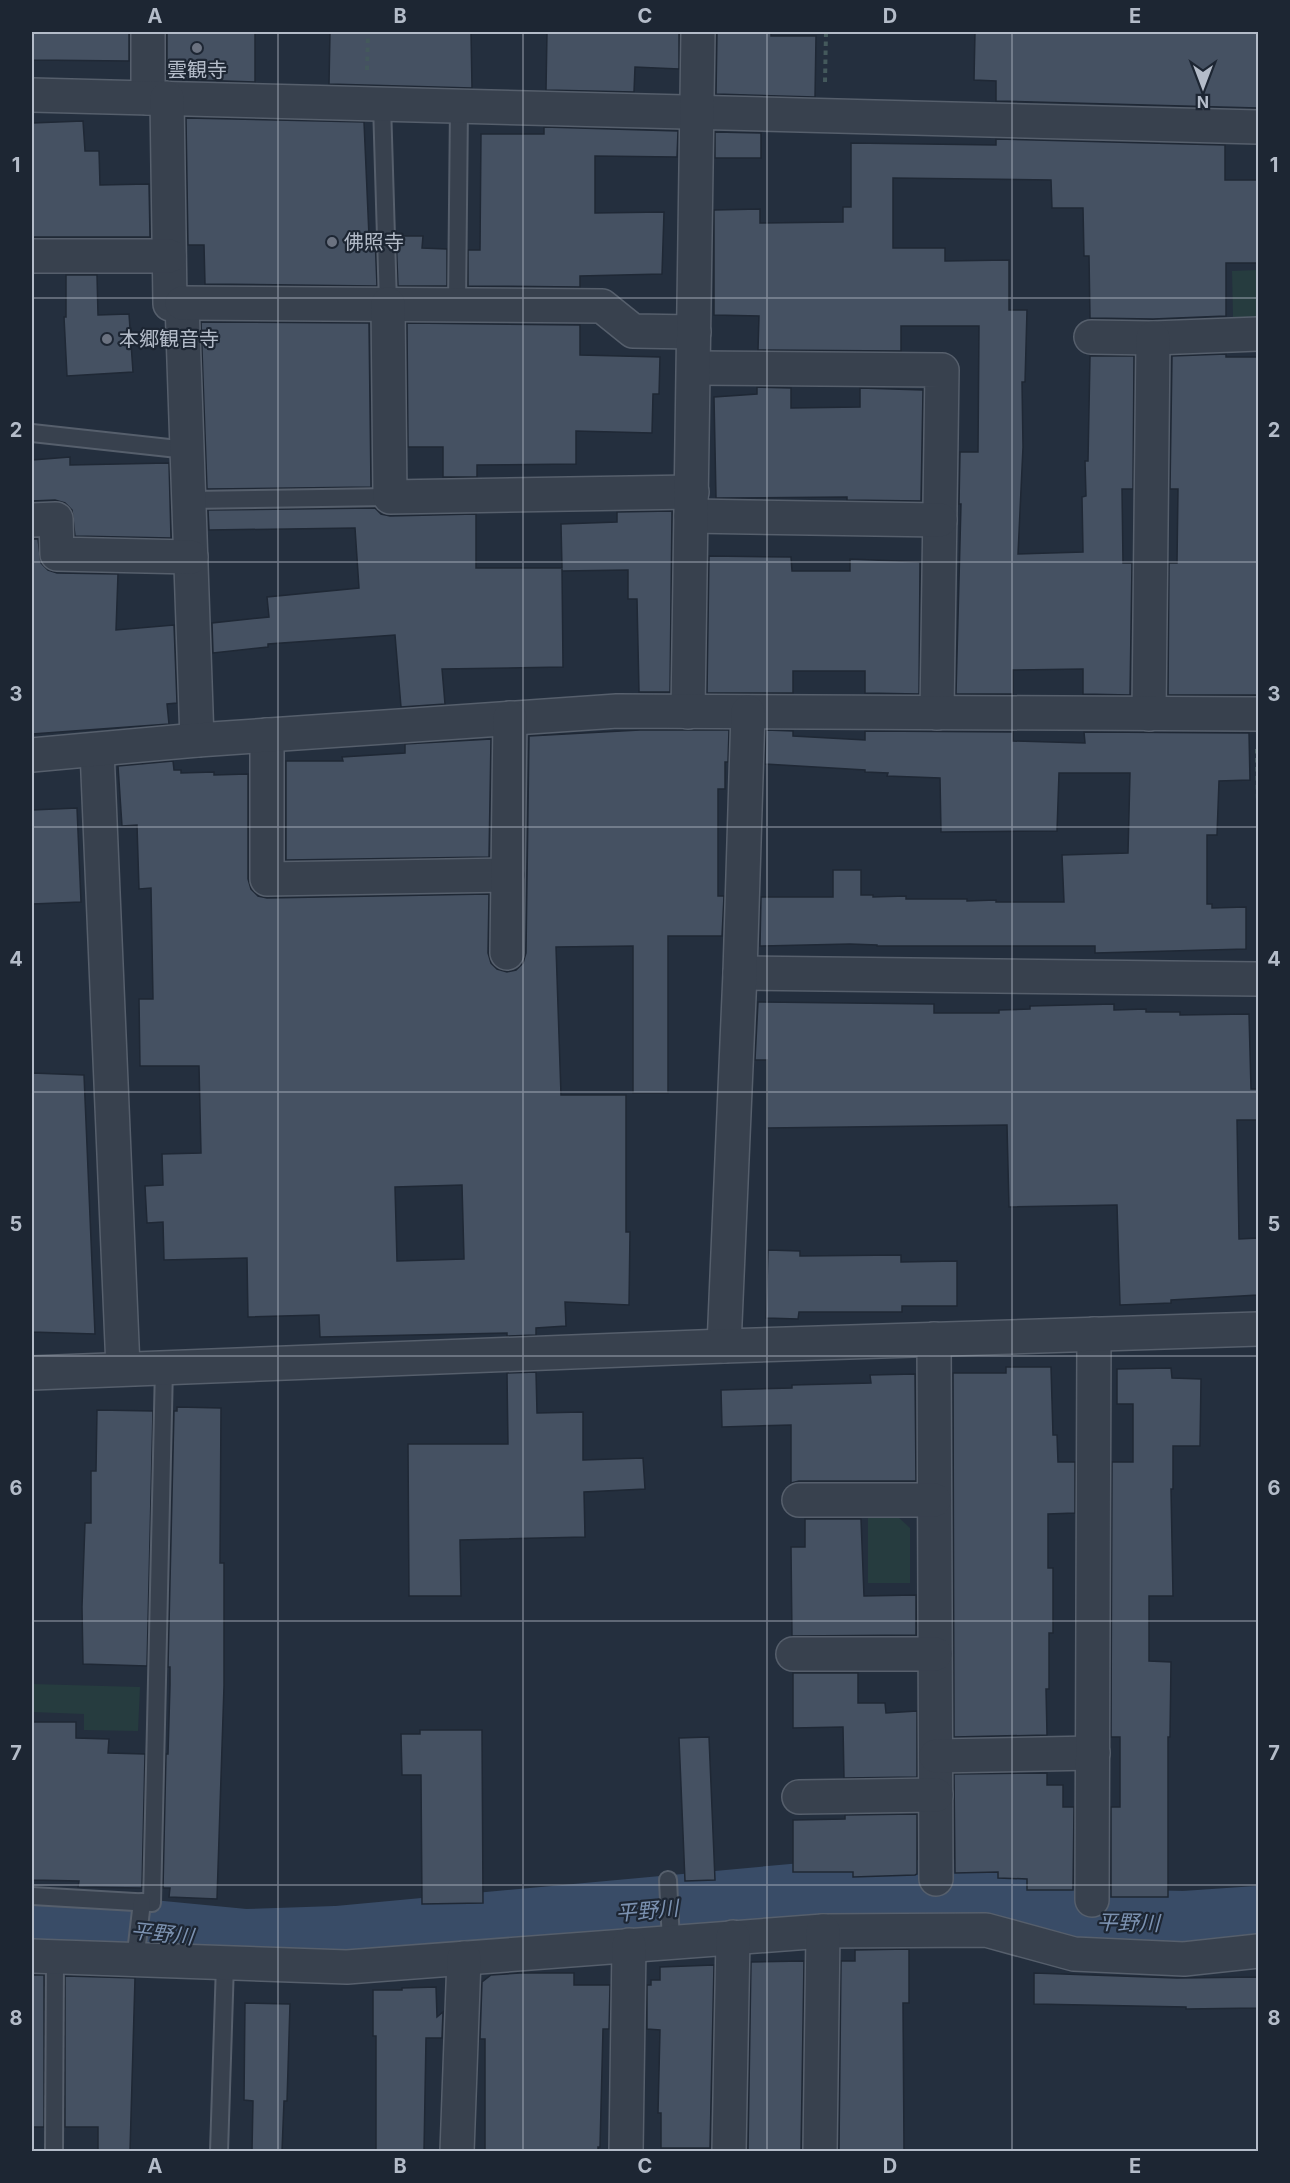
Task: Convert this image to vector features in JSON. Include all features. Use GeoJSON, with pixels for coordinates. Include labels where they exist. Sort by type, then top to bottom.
{"type":"FeatureCollection","features":[{"type":"Feature","properties":{"kind":"street"},"geometry":{"type":"LineString","coordinates":[[148,32],[158,98],[170,256],[170,304],[602,306],[633,331],[694,332]]}},
{"type":"Feature","properties":{"kind":"street"},"geometry":{"type":"LineString","coordinates":[[688,712],[698,32]]}},
{"type":"Feature","properties":{"kind":"street"},"geometry":{"type":"LineString","coordinates":[[32,95],[1258,127]]}},
{"type":"Feature","properties":{"kind":"street"},"geometry":{"type":"LineString","coordinates":[[32,256],[170,256]]}},
{"type":"Feature","properties":{"kind":"street"},"geometry":{"type":"LineString","coordinates":[[183,303],[197,740]]}},
{"type":"Feature","properties":{"kind":"street"},"geometry":{"type":"LineString","coordinates":[[388,304],[390,497],[692,504],[940,520]]}},
{"type":"Feature","properties":{"kind":"street"},"geometry":{"type":"LineString","coordinates":[[1090,337],[1153,338],[1258,334]]}},
{"type":"Feature","properties":{"kind":"street"},"geometry":{"type":"LineString","coordinates":[[1149,714],[1153,338]]}},
{"type":"Feature","properties":{"kind":"street"},"geometry":{"type":"LineString","coordinates":[[694,368],[942,370],[937,713]]}},
{"type":"Feature","properties":{"kind":"street"},"geometry":{"type":"LineString","coordinates":[[32,520],[56,519],[57,554],[190,557]]}},
{"type":"Feature","properties":{"kind":"street"},"geometry":{"type":"LineString","coordinates":[[32,755],[197,740],[617,711],[1257,714]]}},
{"type":"Feature","properties":{"kind":"street"},"geometry":{"type":"LineString","coordinates":[[723,1346],[740,973],[748,712]]}},
{"type":"Feature","properties":{"kind":"street"},"geometry":{"type":"LineString","coordinates":[[507,952],[510,718]]}},
{"type":"Feature","properties":{"kind":"street"},"geometry":{"type":"LineString","coordinates":[[267,735],[267,879],[508,875]]}},
{"type":"Feature","properties":{"kind":"street"},"geometry":{"type":"LineString","coordinates":[[97,750],[123,1368]]}},
{"type":"Feature","properties":{"kind":"street"},"geometry":{"type":"LineString","coordinates":[[740,973],[1258,979]]}},
{"type":"Feature","properties":{"kind":"street"},"geometry":{"type":"LineString","coordinates":[[32,1373],[164,1366],[1258,1329]]}},
{"type":"Feature","properties":{"kind":"street"},"geometry":{"type":"LineString","coordinates":[[1092,1900],[1094,1334]]}},
{"type":"Feature","properties":{"kind":"street"},"geometry":{"type":"LineString","coordinates":[[934,1339],[936,1879]]}},
{"type":"Feature","properties":{"kind":"street"},"geometry":{"type":"LineString","coordinates":[[799,1500],[934,1500]]}},
{"type":"Feature","properties":{"kind":"street"},"geometry":{"type":"LineString","coordinates":[[793,1653],[935,1653]]}},
{"type":"Feature","properties":{"kind":"street"},"geometry":{"type":"LineString","coordinates":[[936,1756],[1093,1753]]}},
{"type":"Feature","properties":{"kind":"street"},"geometry":{"type":"LineString","coordinates":[[799,1797],[936,1795]]}},
{"type":"Feature","properties":{"kind":"street"},"geometry":{"type":"LineString","coordinates":[[43,1957],[136,1954],[225,1964],[347,1967],[630,1945],[671,1932],[733,1937],[823,1931],[986,1930],[1074,1954],[1184,1959],[1258,1951]]}},
{"type":"Feature","properties":{"kind":"street"},"geometry":{"type":"LineString","coordinates":[[820,2151],[823,1931]]}},
{"type":"Feature","properties":{"kind":"street"},"geometry":{"type":"LineString","coordinates":[[729,2151],[733,1937]]}},
{"type":"Feature","properties":{"kind":"street"},"geometry":{"type":"LineString","coordinates":[[626,2151],[630,1945]]}},
{"type":"Feature","properties":{"kind":"street"},"geometry":{"type":"LineString","coordinates":[[457,2151],[464,1958]]}},
{"type":"Feature","properties":{"kind":"lane"},"geometry":{"type":"LineString","coordinates":[[382,104],[388,304]]}},
{"type":"Feature","properties":{"kind":"lane"},"geometry":{"type":"LineString","coordinates":[[457,305],[459,106]]}},
{"type":"Feature","properties":{"kind":"lane"},"geometry":{"type":"LineString","coordinates":[[32,433],[187,450]]}},
{"type":"Feature","properties":{"kind":"lane"},"geometry":{"type":"LineString","coordinates":[[189,500],[390,497]]}},
{"type":"Feature","properties":{"kind":"lane"},"geometry":{"type":"LineString","coordinates":[[32,1896],[142,1909],[152,1903],[164,1366]]}},
{"type":"Feature","properties":{"kind":"lane"},"geometry":{"type":"LineString","coordinates":[[668,1880],[671,1932]]}},
{"type":"Feature","properties":{"kind":"lane"},"geometry":{"type":"LineString","coordinates":[[136,1954],[142,1909]]}},
{"type":"Feature","properties":{"kind":"lane"},"geometry":{"type":"LineString","coordinates":[[43,1957],[54,2151]]}},
{"type":"Feature","properties":{"kind":"lane"},"geometry":{"type":"LineString","coordinates":[[219,2151],[225,1964]]}},
{"type":"Feature","properties":{"kind":"path"},"geometry":{"type":"LineString","coordinates":[[825,116],[826,32]]}},
{"type":"Feature","properties":{"kind":"path"},"geometry":{"type":"LineString","coordinates":[[1257,714],[1258,803]]}},
{"type":"Feature","properties":{"kind":"green space"},"geometry":{"type":"Polygon","coordinates":[[[1258,270],[1258,317],[1233,317],[1232,271],[1258,270]]]}},
{"type":"Feature","properties":{"kind":"green space"},"geometry":{"type":"Polygon","coordinates":[[[868,1517],[898,1517],[910,1528],[910,1583],[868,1583],[868,1517]]]}},
{"type":"Feature","properties":{"kind":"green space"},"geometry":{"type":"Polygon","coordinates":[[[32,1684],[140,1687],[138,1731],[84,1730],[84,1714],[32,1712],[32,1684]]]}},
{"type":"Feature","properties":{"kind":"building"},"geometry":{"type":"Polygon","coordinates":[[[32,32],[129,32],[129,61],[32,60],[32,32]]]}},
{"type":"Feature","properties":{"kind":"building"},"geometry":{"type":"Polygon","coordinates":[[[167,32],[255,32],[255,82],[167,79],[167,32]]]}},
{"type":"Feature","properties":{"kind":"building"},"geometry":{"type":"Polygon","coordinates":[[[330,32],[471,32],[472,88],[329,84],[330,32]]]}},
{"type":"Feature","properties":{"kind":"building"},"geometry":{"type":"Polygon","coordinates":[[[547,32],[679,32],[679,69],[635,67],[634,92],[546,90],[547,32]]]}},
{"type":"Feature","properties":{"kind":"building"},"geometry":{"type":"Polygon","coordinates":[[[717,32],[771,32],[771,36],[816,36],[815,97],[716,94],[717,32]]]}},
{"type":"Feature","properties":{"kind":"building"},"geometry":{"type":"Polygon","coordinates":[[[975,32],[1258,32],[1258,108],[996,101],[996,81],[974,80],[975,32]]]}},
{"type":"Feature","properties":{"kind":"building"},"geometry":{"type":"Polygon","coordinates":[[[186,118],[364,122],[369,236],[375,236],[377,286],[205,284],[204,245],[188,245],[186,118]]]}},
{"type":"Feature","properties":{"kind":"building"},"geometry":{"type":"Polygon","coordinates":[[[83,121],[85,151],[99,151],[100,185],[149,184],[150,237],[32,237],[32,123],[83,121]]]}},
{"type":"Feature","properties":{"kind":"building"},"geometry":{"type":"Polygon","coordinates":[[[544,127],[678,131],[677,157],[595,156],[595,213],[664,212],[662,274],[580,276],[580,287],[468,286],[468,250],[480,250],[481,134],[544,134],[544,127]]]}},
{"type":"Feature","properties":{"kind":"building"},"geometry":{"type":"Polygon","coordinates":[[[715,132],[761,133],[761,158],[715,158],[715,132]]]}},
{"type":"Feature","properties":{"kind":"building"},"geometry":{"type":"Polygon","coordinates":[[[996,139],[1225,145],[1225,180],[1258,180],[1258,263],[1226,263],[1226,316],[1153,319],[1090,318],[1089,256],[1084,256],[1083,208],[1052,208],[1051,180],[893,178],[893,248],[945,248],[945,261],[1009,260],[1009,310],[1027,310],[1025,382],[1022,382],[1023,447],[1018,554],[1083,552],[1082,497],[1086,496],[1085,461],[1088,461],[1090,356],[1134,356],[1133,489],[1122,489],[1123,563],[1132,563],[1130,695],[1083,694],[1083,669],[1013,670],[1013,694],[956,694],[961,504],[959,504],[960,452],[978,452],[979,326],[901,326],[901,351],[758,350],[759,316],[714,315],[714,210],[760,209],[760,223],[843,222],[843,207],[851,207],[851,143],[996,145],[996,139]]]}},
{"type":"Feature","properties":{"kind":"building"},"geometry":{"type":"Polygon","coordinates":[[[396,236],[423,236],[422,248],[447,249],[447,286],[398,286],[396,236]]]}},
{"type":"Feature","properties":{"kind":"building"},"geometry":{"type":"Polygon","coordinates":[[[66,275],[97,275],[98,315],[129,314],[133,372],[67,376],[64,317],[66,317],[66,275]]]}},
{"type":"Feature","properties":{"kind":"building"},"geometry":{"type":"Polygon","coordinates":[[[201,322],[369,323],[371,487],[207,489],[201,322]]]}},
{"type":"Feature","properties":{"kind":"building"},"geometry":{"type":"Polygon","coordinates":[[[407,323],[580,325],[580,355],[660,357],[659,394],[653,394],[652,433],[576,431],[576,464],[477,465],[477,477],[443,477],[443,447],[408,447],[407,323]]]}},
{"type":"Feature","properties":{"kind":"building"},"geometry":{"type":"Polygon","coordinates":[[[1226,354],[1226,357],[1258,357],[1258,695],[1168,695],[1169,563],[1177,563],[1178,489],[1170,489],[1172,356],[1226,354]]]}},
{"type":"Feature","properties":{"kind":"building"},"geometry":{"type":"Polygon","coordinates":[[[757,387],[791,388],[791,408],[860,407],[860,388],[923,390],[921,501],[847,500],[847,497],[716,498],[714,397],[757,394],[757,387]]]}},
{"type":"Feature","properties":{"kind":"building"},"geometry":{"type":"Polygon","coordinates":[[[70,457],[70,465],[169,463],[171,538],[75,536],[72,510],[65,503],[55,500],[32,501],[32,460],[70,457]]]}},
{"type":"Feature","properties":{"kind":"building"},"geometry":{"type":"Polygon","coordinates":[[[375,508],[381,514],[390,516],[476,514],[476,568],[562,568],[561,524],[617,522],[617,512],[672,511],[670,692],[639,692],[637,599],[628,599],[628,570],[562,571],[563,667],[442,669],[445,704],[401,707],[395,635],[268,644],[268,647],[213,653],[212,623],[269,617],[267,597],[359,588],[355,528],[209,530],[208,510],[375,508]]]}},
{"type":"Feature","properties":{"kind":"building"},"geometry":{"type":"Polygon","coordinates":[[[32,539],[38,539],[41,563],[48,570],[57,573],[118,574],[116,630],[174,625],[177,703],[167,704],[169,724],[32,734],[32,539]]]}},
{"type":"Feature","properties":{"kind":"building"},"geometry":{"type":"Polygon","coordinates":[[[709,556],[791,557],[792,571],[850,571],[850,559],[920,562],[919,694],[865,693],[865,671],[793,671],[793,693],[707,693],[709,556]]]}},
{"type":"Feature","properties":{"kind":"building"},"geometry":{"type":"Polygon","coordinates":[[[640,730],[729,730],[728,762],[725,762],[725,789],[718,789],[718,896],[724,896],[722,936],[668,936],[668,1093],[633,1093],[633,946],[556,947],[561,1095],[626,1095],[626,1232],[630,1232],[629,1305],[565,1302],[566,1326],[536,1328],[536,1335],[507,1336],[507,1333],[320,1337],[319,1315],[248,1317],[247,1258],[164,1260],[163,1222],[147,1223],[145,1186],[163,1185],[162,1154],[201,1153],[199,1066],[140,1066],[139,999],[153,999],[151,888],[139,889],[137,825],[122,826],[118,766],[173,761],[174,770],[181,770],[181,773],[248,774],[248,879],[251,889],[258,896],[267,898],[489,894],[488,953],[491,963],[497,969],[507,972],[516,970],[523,963],[526,953],[529,736],[640,730]],[[462,1185],[395,1187],[397,1261],[464,1259],[462,1185]]]}},
{"type":"Feature","properties":{"kind":"building"},"geometry":{"type":"Polygon","coordinates":[[[766,730],[793,731],[793,736],[865,740],[865,731],[1013,732],[1013,741],[1085,743],[1084,732],[1249,733],[1250,780],[1219,781],[1217,835],[1207,835],[1207,904],[1212,904],[1212,908],[1246,907],[1246,949],[1095,953],[1095,946],[850,944],[760,946],[761,897],[833,897],[833,870],[861,870],[861,895],[873,895],[873,897],[906,896],[906,899],[1064,902],[1062,855],[1128,853],[1130,773],[1059,773],[1057,831],[941,832],[940,778],[887,776],[888,773],[865,772],[865,770],[765,764],[766,730]]]}},
{"type":"Feature","properties":{"kind":"building"},"geometry":{"type":"Polygon","coordinates":[[[491,739],[489,857],[286,860],[286,761],[343,761],[342,757],[405,753],[405,744],[491,739]]]}},
{"type":"Feature","properties":{"kind":"building"},"geometry":{"type":"Polygon","coordinates":[[[77,808],[81,902],[32,904],[32,810],[77,808]]]}},
{"type":"Feature","properties":{"kind":"building"},"geometry":{"type":"Polygon","coordinates":[[[758,1002],[934,1004],[934,1013],[999,1013],[999,1010],[1030,1009],[1030,1006],[1114,1004],[1114,1010],[1146,1009],[1146,1012],[1180,1012],[1180,1015],[1249,1014],[1251,1089],[1258,1089],[1258,1120],[1237,1120],[1239,1239],[1258,1238],[1258,1295],[1120,1305],[1117,1205],[1009,1207],[1007,1125],[767,1128],[767,1060],[755,1060],[758,1002]]]}},
{"type":"Feature","properties":{"kind":"building"},"geometry":{"type":"Polygon","coordinates":[[[32,1073],[84,1075],[95,1334],[32,1332],[32,1073]]]}},
{"type":"Feature","properties":{"kind":"building"},"geometry":{"type":"Polygon","coordinates":[[[768,1250],[800,1251],[800,1256],[901,1255],[901,1262],[957,1261],[957,1306],[902,1306],[902,1312],[799,1312],[798,1319],[766,1318],[768,1250]]]}},
{"type":"Feature","properties":{"kind":"building"},"geometry":{"type":"Polygon","coordinates":[[[1006,1367],[1051,1367],[1053,1435],[1057,1435],[1058,1462],[1075,1462],[1075,1513],[1048,1514],[1048,1568],[1053,1568],[1053,1633],[1049,1633],[1049,1689],[1046,1689],[1047,1735],[954,1737],[953,1373],[1006,1373],[1006,1367]]]}},
{"type":"Feature","properties":{"kind":"building"},"geometry":{"type":"Polygon","coordinates":[[[1171,1368],[1172,1378],[1201,1379],[1200,1446],[1173,1446],[1173,1489],[1171,1489],[1173,1596],[1149,1596],[1149,1661],[1171,1662],[1170,1737],[1168,1737],[1168,1897],[1111,1897],[1111,1807],[1120,1807],[1120,1737],[1111,1737],[1112,1462],[1133,1462],[1133,1404],[1117,1404],[1117,1369],[1171,1368]]]}},
{"type":"Feature","properties":{"kind":"building"},"geometry":{"type":"Polygon","coordinates":[[[536,1372],[537,1413],[583,1412],[583,1460],[643,1458],[645,1489],[584,1492],[585,1537],[460,1540],[461,1596],[409,1596],[408,1444],[508,1444],[507,1373],[536,1372]]]}},
{"type":"Feature","properties":{"kind":"building"},"geometry":{"type":"Polygon","coordinates":[[[915,1374],[916,1481],[799,1481],[791,1483],[791,1425],[722,1427],[721,1390],[871,1383],[870,1375],[915,1374]]]}},
{"type":"Feature","properties":{"kind":"building"},"geometry":{"type":"Polygon","coordinates":[[[177,1407],[221,1408],[220,1563],[224,1563],[224,1686],[217,1899],[169,1897],[170,1888],[163,1888],[170,1685],[170,1667],[168,1667],[174,1411],[177,1411],[177,1407]]]}},
{"type":"Feature","properties":{"kind":"building"},"geometry":{"type":"Polygon","coordinates":[[[97,1410],[153,1411],[147,1666],[83,1664],[82,1607],[85,1523],[91,1523],[91,1471],[96,1471],[97,1410]]]}},
{"type":"Feature","properties":{"kind":"building"},"geometry":{"type":"Polygon","coordinates":[[[805,1519],[861,1519],[864,1596],[916,1595],[916,1635],[792,1636],[791,1547],[805,1547],[805,1519]]]}},
{"type":"Feature","properties":{"kind":"building"},"geometry":{"type":"Polygon","coordinates":[[[793,1673],[858,1673],[858,1703],[885,1703],[886,1713],[917,1711],[917,1777],[844,1778],[843,1727],[793,1728],[793,1673]]]}},
{"type":"Feature","properties":{"kind":"building"},"geometry":{"type":"Polygon","coordinates":[[[32,1722],[76,1722],[76,1738],[109,1739],[108,1753],[145,1754],[142,1888],[78,1887],[79,1881],[32,1880],[32,1722]]]}},
{"type":"Feature","properties":{"kind":"building"},"geometry":{"type":"Polygon","coordinates":[[[420,1730],[482,1730],[483,1903],[422,1904],[421,1775],[402,1775],[401,1734],[420,1734],[420,1730]]]}},
{"type":"Feature","properties":{"kind":"building"},"geometry":{"type":"Polygon","coordinates":[[[709,1737],[715,1880],[685,1881],[679,1738],[709,1737]]]}},
{"type":"Feature","properties":{"kind":"building"},"geometry":{"type":"Polygon","coordinates":[[[1047,1773],[1047,1785],[1063,1785],[1063,1807],[1074,1807],[1073,1890],[1027,1890],[1027,1879],[998,1878],[998,1872],[955,1873],[954,1774],[1047,1773]]]}},
{"type":"Feature","properties":{"kind":"building"},"geometry":{"type":"Polygon","coordinates":[[[917,1814],[917,1874],[915,1875],[853,1877],[853,1872],[793,1872],[793,1820],[845,1819],[845,1815],[917,1814]]]}},
{"type":"Feature","properties":{"kind":"building"},"geometry":{"type":"Polygon","coordinates":[[[909,1949],[909,2003],[903,2003],[904,2151],[839,2151],[841,1961],[855,1961],[855,1950],[909,1949]]]}},
{"type":"Feature","properties":{"kind":"building"},"geometry":{"type":"Polygon","coordinates":[[[804,1961],[801,2151],[748,2151],[751,1962],[804,1961]]]}},
{"type":"Feature","properties":{"kind":"building"},"geometry":{"type":"Polygon","coordinates":[[[714,1965],[710,2148],[661,2148],[661,2113],[658,2113],[660,2030],[647,2029],[647,1985],[651,1985],[651,1980],[660,1980],[660,1967],[714,1965]]]}},
{"type":"Feature","properties":{"kind":"building"},"geometry":{"type":"Polygon","coordinates":[[[574,1973],[574,1985],[610,1985],[609,2029],[603,2029],[600,2147],[598,2151],[485,2151],[485,2039],[480,2039],[482,1982],[491,1975],[574,1973]]]}},
{"type":"Feature","properties":{"kind":"building"},"geometry":{"type":"Polygon","coordinates":[[[1034,1973],[1177,1978],[1258,1977],[1258,2008],[1186,2009],[1186,2007],[1034,2004],[1034,1973]]]}},
{"type":"Feature","properties":{"kind":"building"},"geometry":{"type":"Polygon","coordinates":[[[32,1975],[44,1975],[44,2127],[32,2127],[32,1975]]]}},
{"type":"Feature","properties":{"kind":"building"},"geometry":{"type":"Polygon","coordinates":[[[65,1976],[135,1978],[130,2151],[98,2151],[98,2127],[65,2127],[65,1976]]]}},
{"type":"Feature","properties":{"kind":"building"},"geometry":{"type":"Polygon","coordinates":[[[436,1987],[437,2017],[443,2012],[442,2038],[426,2038],[424,2151],[376,2151],[376,2036],[373,2036],[373,1990],[436,1987]]]}},
{"type":"Feature","properties":{"kind":"building"},"geometry":{"type":"Polygon","coordinates":[[[245,2003],[290,2004],[287,2101],[284,2101],[282,2151],[252,2151],[253,2101],[244,2100],[245,2003]]]}},
{"type":"Feature","properties":{"kind":"waterway","name":"平野川"},"geometry":{"type":"LineString","coordinates":[[32,1926],[101,1928],[246,1942],[336,1939],[813,1895],[981,1892],[1086,1922],[1185,1924],[1258,1919]]}},
{"type":"Feature","properties":{"kind":"place","name":"雲観寺"},"geometry":{"type":"Point","coordinates":[197,48]}},
{"type":"Feature","properties":{"kind":"place","name":"佛照寺"},"geometry":{"type":"Point","coordinates":[332,242]}},
{"type":"Feature","properties":{"kind":"place","name":"本郷観音寺"},"geometry":{"type":"Point","coordinates":[107,339]}}]}
